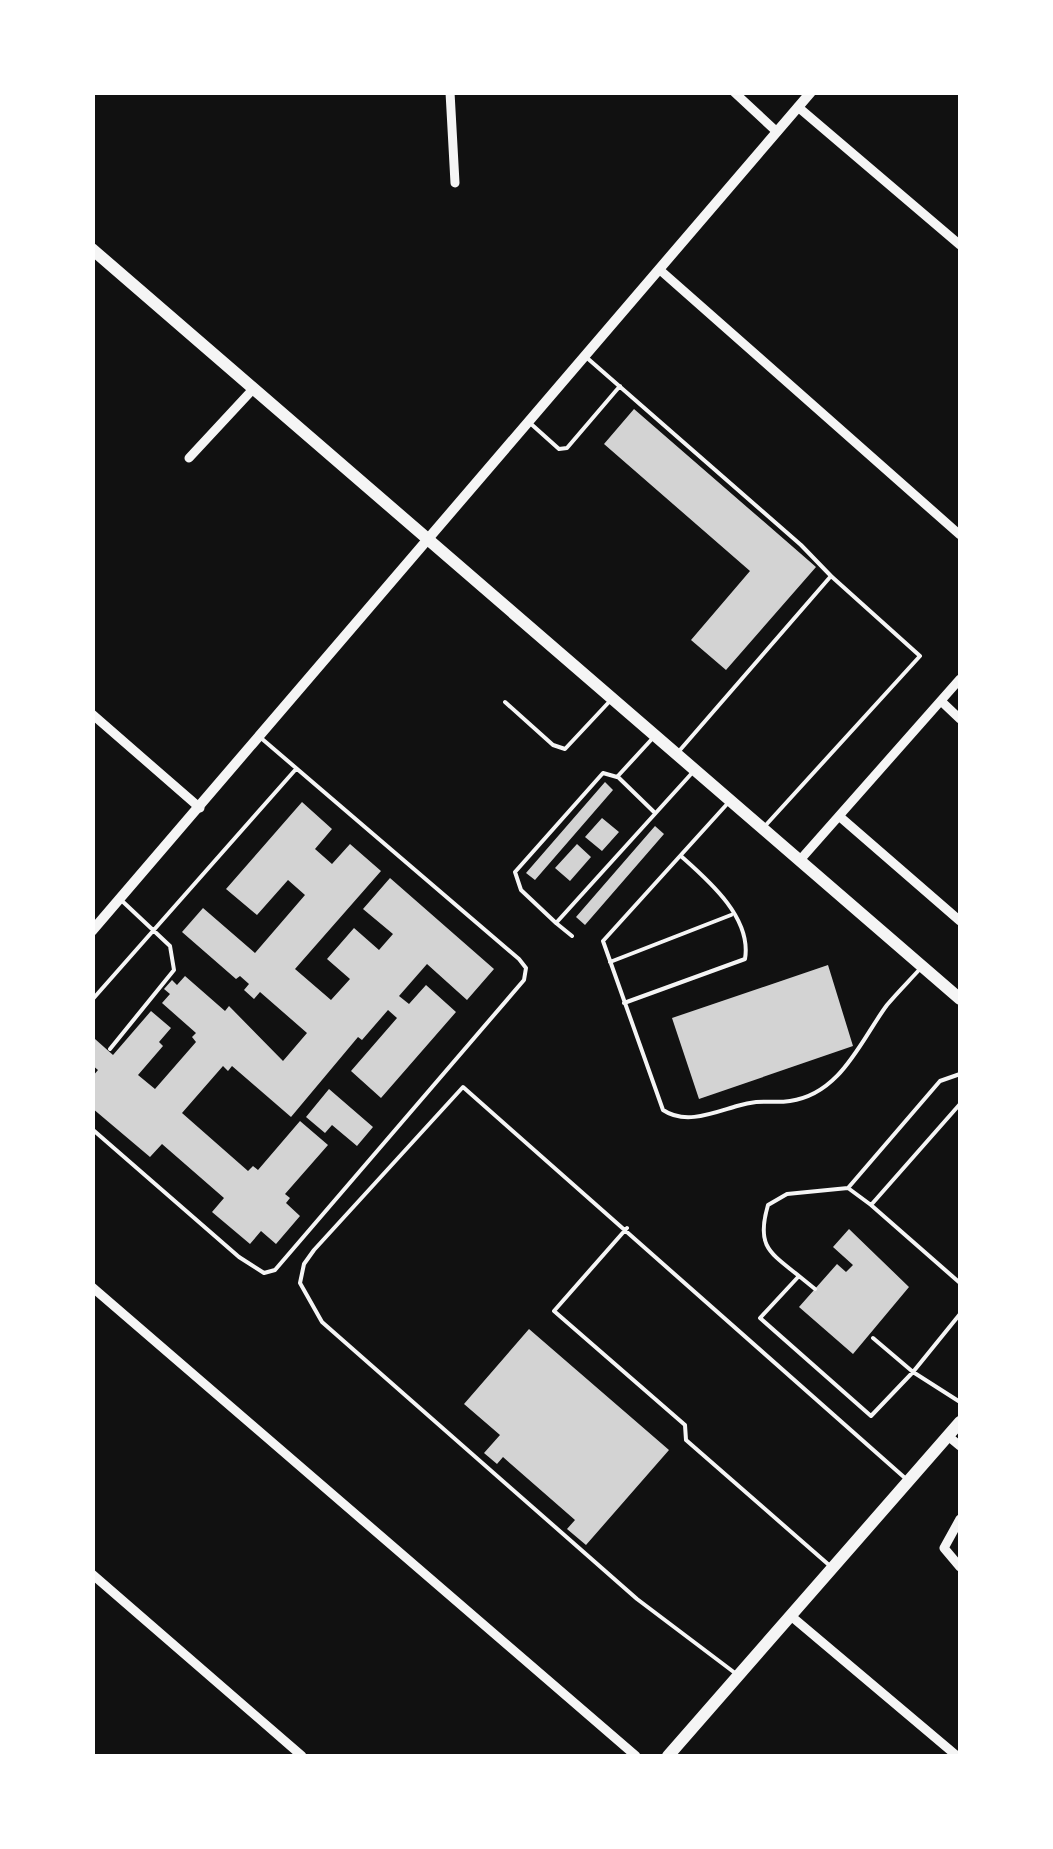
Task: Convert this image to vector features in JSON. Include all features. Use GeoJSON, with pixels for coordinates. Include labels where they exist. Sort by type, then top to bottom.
{"type":"FeatureCollection","features":[{"type":"Feature","properties":{"kind":"main road"},"geometry":{"type":"LineString","coordinates":[[92,249],[960,999]]}},
{"type":"Feature","properties":{"kind":"main road"},"geometry":{"type":"LineString","coordinates":[[668,1756],[960,1422]]}},
{"type":"Feature","properties":{"kind":"street"},"geometry":{"type":"LineString","coordinates":[[450,92],[455,182]]}},
{"type":"Feature","properties":{"kind":"street"},"geometry":{"type":"LineString","coordinates":[[734,92],[777,132]]}},
{"type":"Feature","properties":{"kind":"street"},"geometry":{"type":"LineString","coordinates":[[92,931],[811,92]]}},
{"type":"Feature","properties":{"kind":"street"},"geometry":{"type":"LineString","coordinates":[[798,107],[960,245]]}},
{"type":"Feature","properties":{"kind":"street"},"geometry":{"type":"LineString","coordinates":[[660,270],[960,535]]}},
{"type":"Feature","properties":{"kind":"street"},"geometry":{"type":"LineString","coordinates":[[190,458],[254,388]]}},
{"type":"Feature","properties":{"kind":"street"},"geometry":{"type":"LineString","coordinates":[[800,860],[960,679]]}},
{"type":"Feature","properties":{"kind":"street"},"geometry":{"type":"LineString","coordinates":[[941,702],[960,719]]}},
{"type":"Feature","properties":{"kind":"street"},"geometry":{"type":"LineString","coordinates":[[92,714],[200,808]]}},
{"type":"Feature","properties":{"kind":"street"},"geometry":{"type":"LineString","coordinates":[[839,816],[960,921]]}},
{"type":"Feature","properties":{"kind":"street"},"geometry":{"type":"LineString","coordinates":[[92,1286],[636,1756]]}},
{"type":"Feature","properties":{"kind":"street"},"geometry":{"type":"LineString","coordinates":[[948,1436],[960,1446]]}},
{"type":"Feature","properties":{"kind":"street"},"geometry":{"type":"LineString","coordinates":[[960,1520],[944,1548],[960,1566]]}},
{"type":"Feature","properties":{"kind":"street"},"geometry":{"type":"LineString","coordinates":[[92,1574],[302,1756]]}},
{"type":"Feature","properties":{"kind":"street"},"geometry":{"type":"LineString","coordinates":[[791,1616],[953,1755]]}},
{"type":"Feature","properties":{"kind":"lane"},"geometry":{"type":"LineString","coordinates":[[586,357],[802,545],[830,576],[920,656],[763,828]]}},
{"type":"Feature","properties":{"kind":"lane"},"geometry":{"type":"LineString","coordinates":[[530,423],[559,449],[566,448],[620,386]]}},
{"type":"Feature","properties":{"kind":"lane"},"geometry":{"type":"LineString","coordinates":[[677,754],[830,576]]}},
{"type":"Feature","properties":{"kind":"lane"},"geometry":{"type":"LineString","coordinates":[[504,702],[553,745],[565,749],[612,698]]}},
{"type":"Feature","properties":{"kind":"lane"},"geometry":{"type":"LineString","coordinates":[[618,777],[656,736]]}},
{"type":"Feature","properties":{"kind":"lane"},"geometry":{"type":"LineString","coordinates":[[92,1129],[250,1266],[264,1273],[275,1270],[524,980],[526,968],[518,959],[261,738]]}},
{"type":"Feature","properties":{"kind":"lane"},"geometry":{"type":"LineString","coordinates":[[92,1000],[296,769]]}},
{"type":"Feature","properties":{"kind":"lane"},"geometry":{"type":"LineString","coordinates":[[556,924],[695,770]]}},
{"type":"Feature","properties":{"kind":"lane"},"geometry":{"type":"LineString","coordinates":[[572,936],[521,890],[515,872],[602,773],[618,777],[654,812]]}},
{"type":"Feature","properties":{"kind":"lane"},"geometry":{"type":"LineString","coordinates":[[731,800],[603,941],[663,1110],[675,1118],[688,1118],[764,1098],[791,1101],[819,1088],[838,1075],[887,1006],[922,966]]}},
{"type":"Feature","properties":{"kind":"lane"},"geometry":{"type":"LineString","coordinates":[[624,1003],[739,965],[747,953],[720,890],[680,856]]}},
{"type":"Feature","properties":{"kind":"lane"},"geometry":{"type":"LineString","coordinates":[[110,1049],[174,970],[170,946],[120,899]]}},
{"type":"Feature","properties":{"kind":"lane"},"geometry":{"type":"LineString","coordinates":[[610,962],[733,914]]}},
{"type":"Feature","properties":{"kind":"lane"},"geometry":{"type":"LineString","coordinates":[[848,1188],[940,1081],[960,1074]]}},
{"type":"Feature","properties":{"kind":"lane"},"geometry":{"type":"LineString","coordinates":[[738,1676],[637,1599],[322,1322],[300,1283],[304,1264],[314,1250],[463,1087],[909,1481]]}},
{"type":"Feature","properties":{"kind":"lane"},"geometry":{"type":"LineString","coordinates":[[871,1206],[960,1104]]}},
{"type":"Feature","properties":{"kind":"lane"},"geometry":{"type":"LineString","coordinates":[[815,1289],[767,1250],[761,1228],[768,1206],[787,1194],[848,1188],[960,1283]]}},
{"type":"Feature","properties":{"kind":"lane"},"geometry":{"type":"LineString","coordinates":[[627,1228],[554,1310],[685,1425],[686,1440],[833,1568]]}},
{"type":"Feature","properties":{"kind":"lane"},"geometry":{"type":"LineString","coordinates":[[799,1276],[760,1318],[870,1416],[913,1372],[960,1314]]}},
{"type":"Feature","properties":{"kind":"lane"},"geometry":{"type":"LineString","coordinates":[[872,1338],[913,1372],[960,1402]]}},
{"type":"Feature","properties":{"kind":"building"},"geometry":{"type":"Polygon","coordinates":[[[634,409],[816,567],[726,670],[691,640],[750,571],[604,444],[634,409]]]}},
{"type":"Feature","properties":{"kind":"building"},"geometry":{"type":"Polygon","coordinates":[[[605,782],[613,790],[535,880],[526,873],[605,782]]]}},
{"type":"Feature","properties":{"kind":"building"},"geometry":{"type":"Polygon","coordinates":[[[302,802],[332,829],[315,849],[332,864],[350,844],[381,871],[295,969],[331,1000],[350,979],[327,959],[354,928],[379,950],[393,934],[363,909],[390,878],[494,969],[467,1000],[427,964],[399,996],[409,1004],[426,985],[456,1012],[381,1098],[351,1071],[397,1018],[388,1010],[362,1040],[358,1037],[291,1117],[232,1066],[228,1071],[223,1066],[182,1113],[248,1171],[253,1166],[258,1170],[300,1121],[328,1145],[285,1194],[290,1198],[286,1203],[300,1216],[276,1244],[261,1231],[250,1244],[212,1212],[224,1198],[162,1144],[150,1157],[92,1108],[92,1077],[98,1070],[92,1065],[92,1042],[95,1039],[113,1055],[151,1011],[171,1028],[159,1042],[163,1046],[138,1075],[155,1089],[196,1042],[192,1037],[196,1033],[162,1003],[170,994],[164,989],[172,980],[177,985],[185,976],[225,1011],[229,1006],[283,1061],[307,1033],[260,992],[254,999],[244,990],[249,984],[240,976],[236,979],[182,932],[203,908],[255,953],[305,895],[288,880],[257,915],[226,889],[302,802]]]}},
{"type":"Feature","properties":{"kind":"building"},"geometry":{"type":"Polygon","coordinates":[[[602,818],[619,832],[602,851],[585,837],[602,818]]]}},
{"type":"Feature","properties":{"kind":"building"},"geometry":{"type":"Polygon","coordinates":[[[655,826],[664,834],[585,925],[576,917],[655,826]]]}},
{"type":"Feature","properties":{"kind":"building"},"geometry":{"type":"Polygon","coordinates":[[[577,844],[591,857],[570,881],[555,868],[577,844]]]}},
{"type":"Feature","properties":{"kind":"building"},"geometry":{"type":"Polygon","coordinates":[[[828,965],[853,1046],[699,1099],[672,1018],[828,965]]]}},
{"type":"Feature","properties":{"kind":"building"},"geometry":{"type":"Polygon","coordinates":[[[329,1089],[373,1127],[357,1146],[332,1125],[325,1133],[306,1117],[329,1089]]]}},
{"type":"Feature","properties":{"kind":"building"},"geometry":{"type":"Polygon","coordinates":[[[849,1229],[909,1287],[853,1354],[799,1307],[837,1264],[846,1272],[853,1265],[833,1247],[849,1229]]]}},
{"type":"Feature","properties":{"kind":"building"},"geometry":{"type":"Polygon","coordinates":[[[529,1329],[669,1450],[586,1545],[567,1529],[575,1520],[503,1457],[497,1464],[484,1453],[500,1435],[464,1404],[529,1329]]]}}]}
